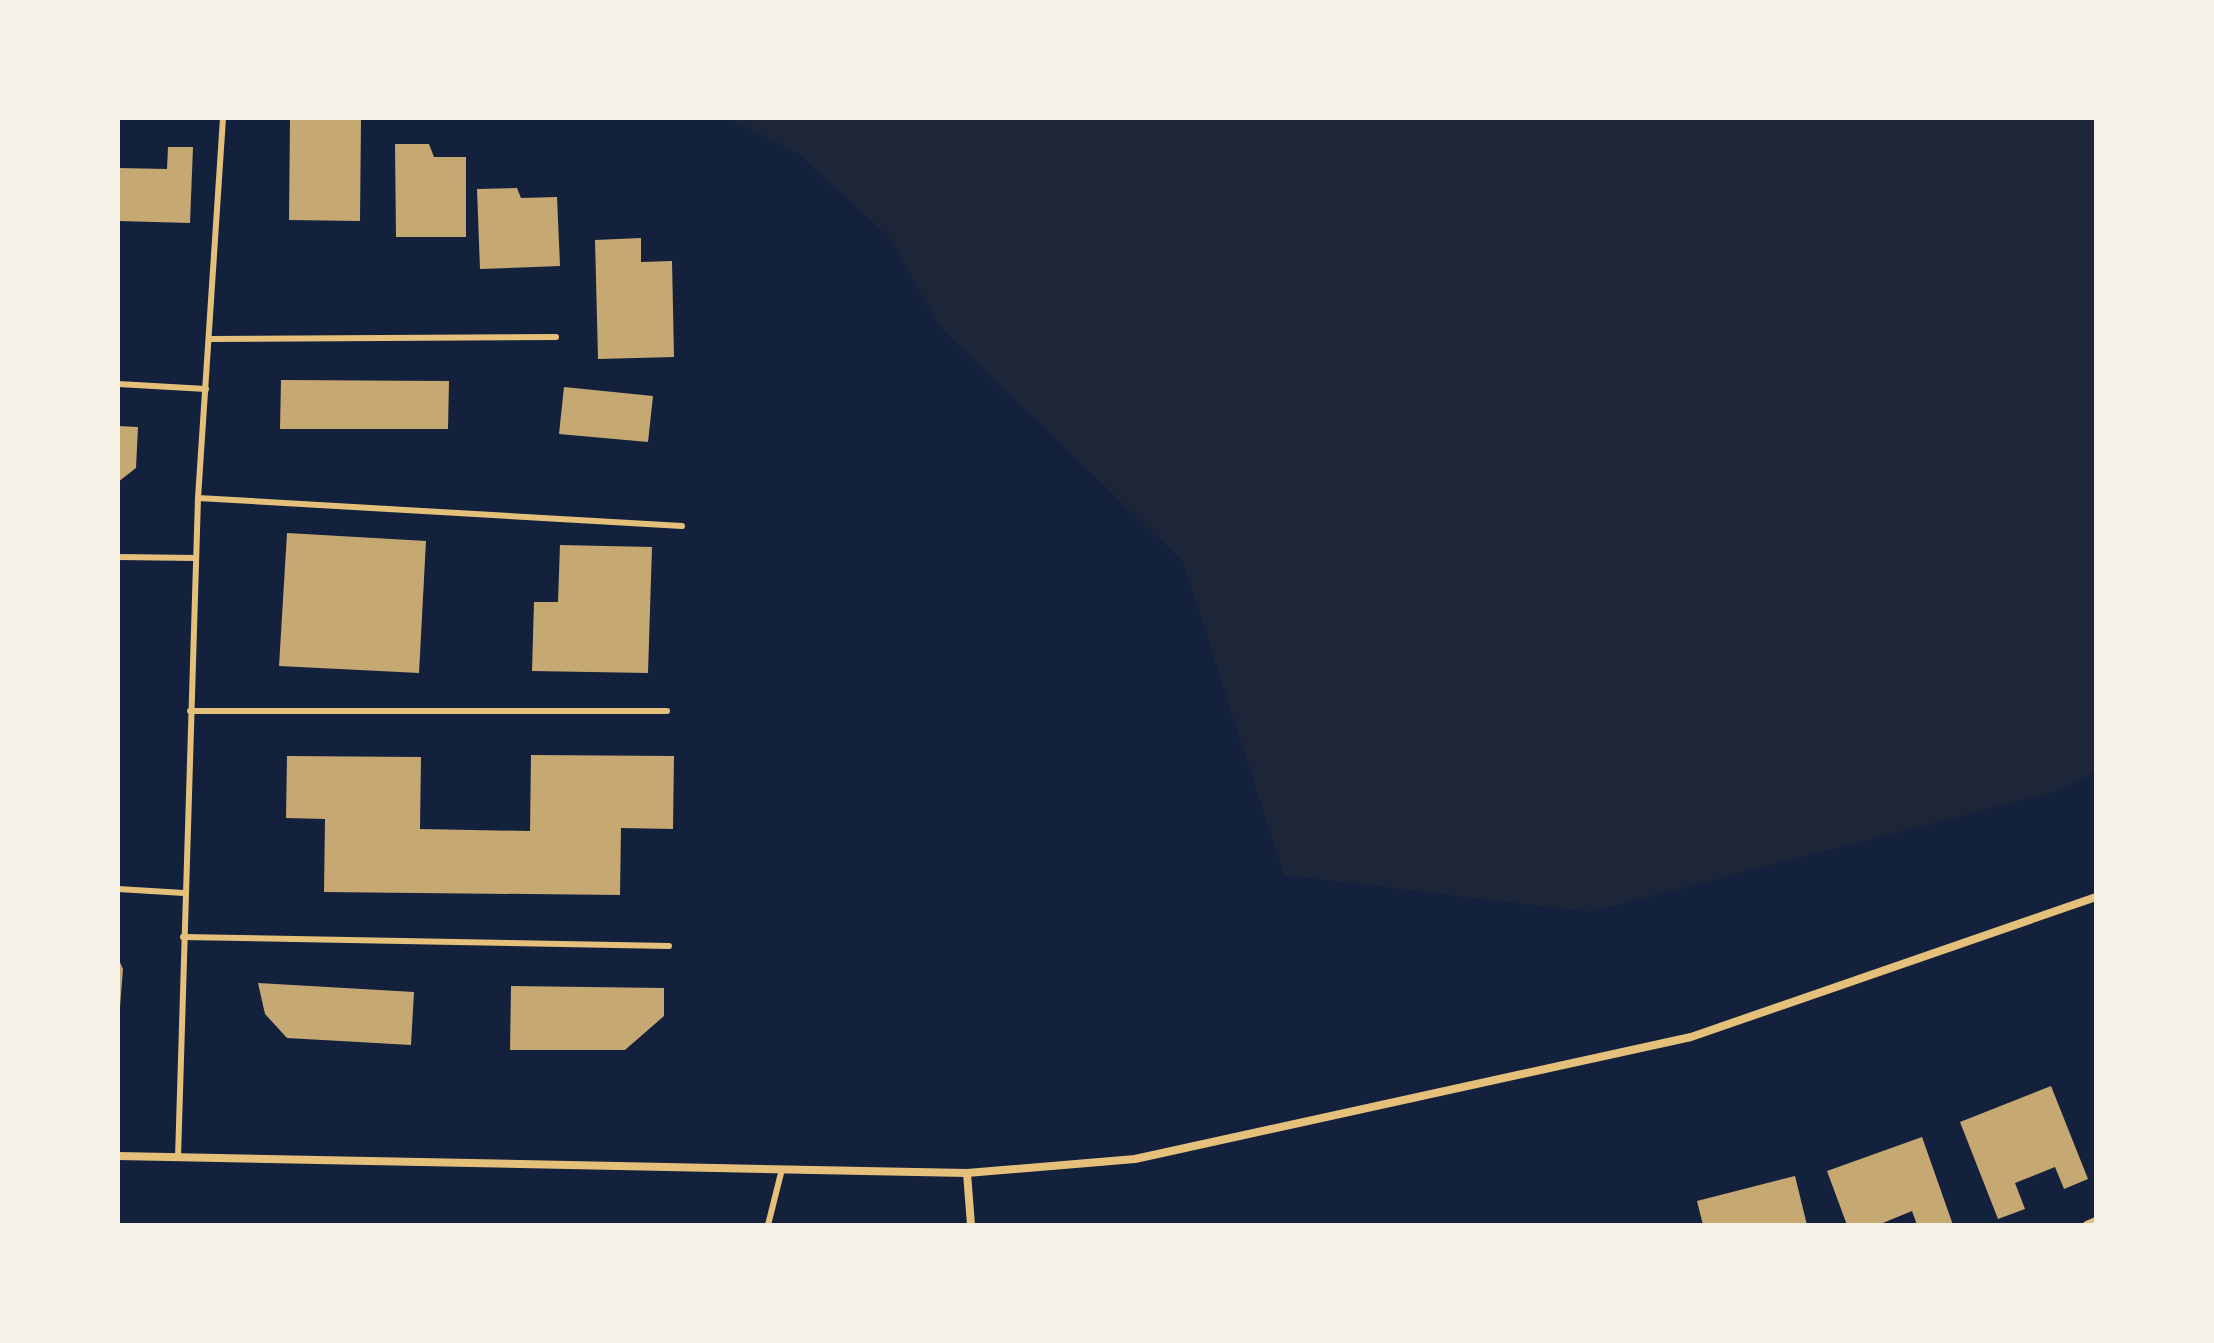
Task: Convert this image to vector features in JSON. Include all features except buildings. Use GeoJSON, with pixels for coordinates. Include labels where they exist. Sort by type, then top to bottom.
{"type":"FeatureCollection","features":[{"type":"Feature","properties":{"kind":"street"},"geometry":{"type":"LineString","coordinates":[[118,1156],[967,1173],[1135,1159],[1691,1037],[2096,897]]}},
{"type":"Feature","properties":{"kind":"street"},"geometry":{"type":"LineString","coordinates":[[967,1173],[971,1225]]}},
{"type":"Feature","properties":{"kind":"street"},"geometry":{"type":"LineString","coordinates":[[2087,1225],[2096,1221]]}},
{"type":"Feature","properties":{"kind":"lane"},"geometry":{"type":"LineString","coordinates":[[178,1158],[198,498],[223,118]]}},
{"type":"Feature","properties":{"kind":"lane"},"geometry":{"type":"LineString","coordinates":[[209,339],[556,337]]}},
{"type":"Feature","properties":{"kind":"lane"},"geometry":{"type":"LineString","coordinates":[[118,384],[206,389]]}},
{"type":"Feature","properties":{"kind":"lane"},"geometry":{"type":"LineString","coordinates":[[198,498],[682,526]]}},
{"type":"Feature","properties":{"kind":"lane"},"geometry":{"type":"LineString","coordinates":[[118,557],[196,558]]}},
{"type":"Feature","properties":{"kind":"lane"},"geometry":{"type":"LineString","coordinates":[[190,711],[667,711]]}},
{"type":"Feature","properties":{"kind":"lane"},"geometry":{"type":"LineString","coordinates":[[118,889],[184,893]]}},
{"type":"Feature","properties":{"kind":"lane"},"geometry":{"type":"LineString","coordinates":[[183,937],[669,946]]}},
{"type":"Feature","properties":{"kind":"lane"},"geometry":{"type":"LineString","coordinates":[[768,1225],[782,1169]]}},
{"type":"Feature","properties":{"kind":"shaded area"},"geometry":{"type":"Polygon","coordinates":[[[728,118],[2096,118],[2096,771],[2062,790],[1589,912],[1284,875],[1183,562],[939,326],[890,238],[797,153],[728,118]]]}}]}
